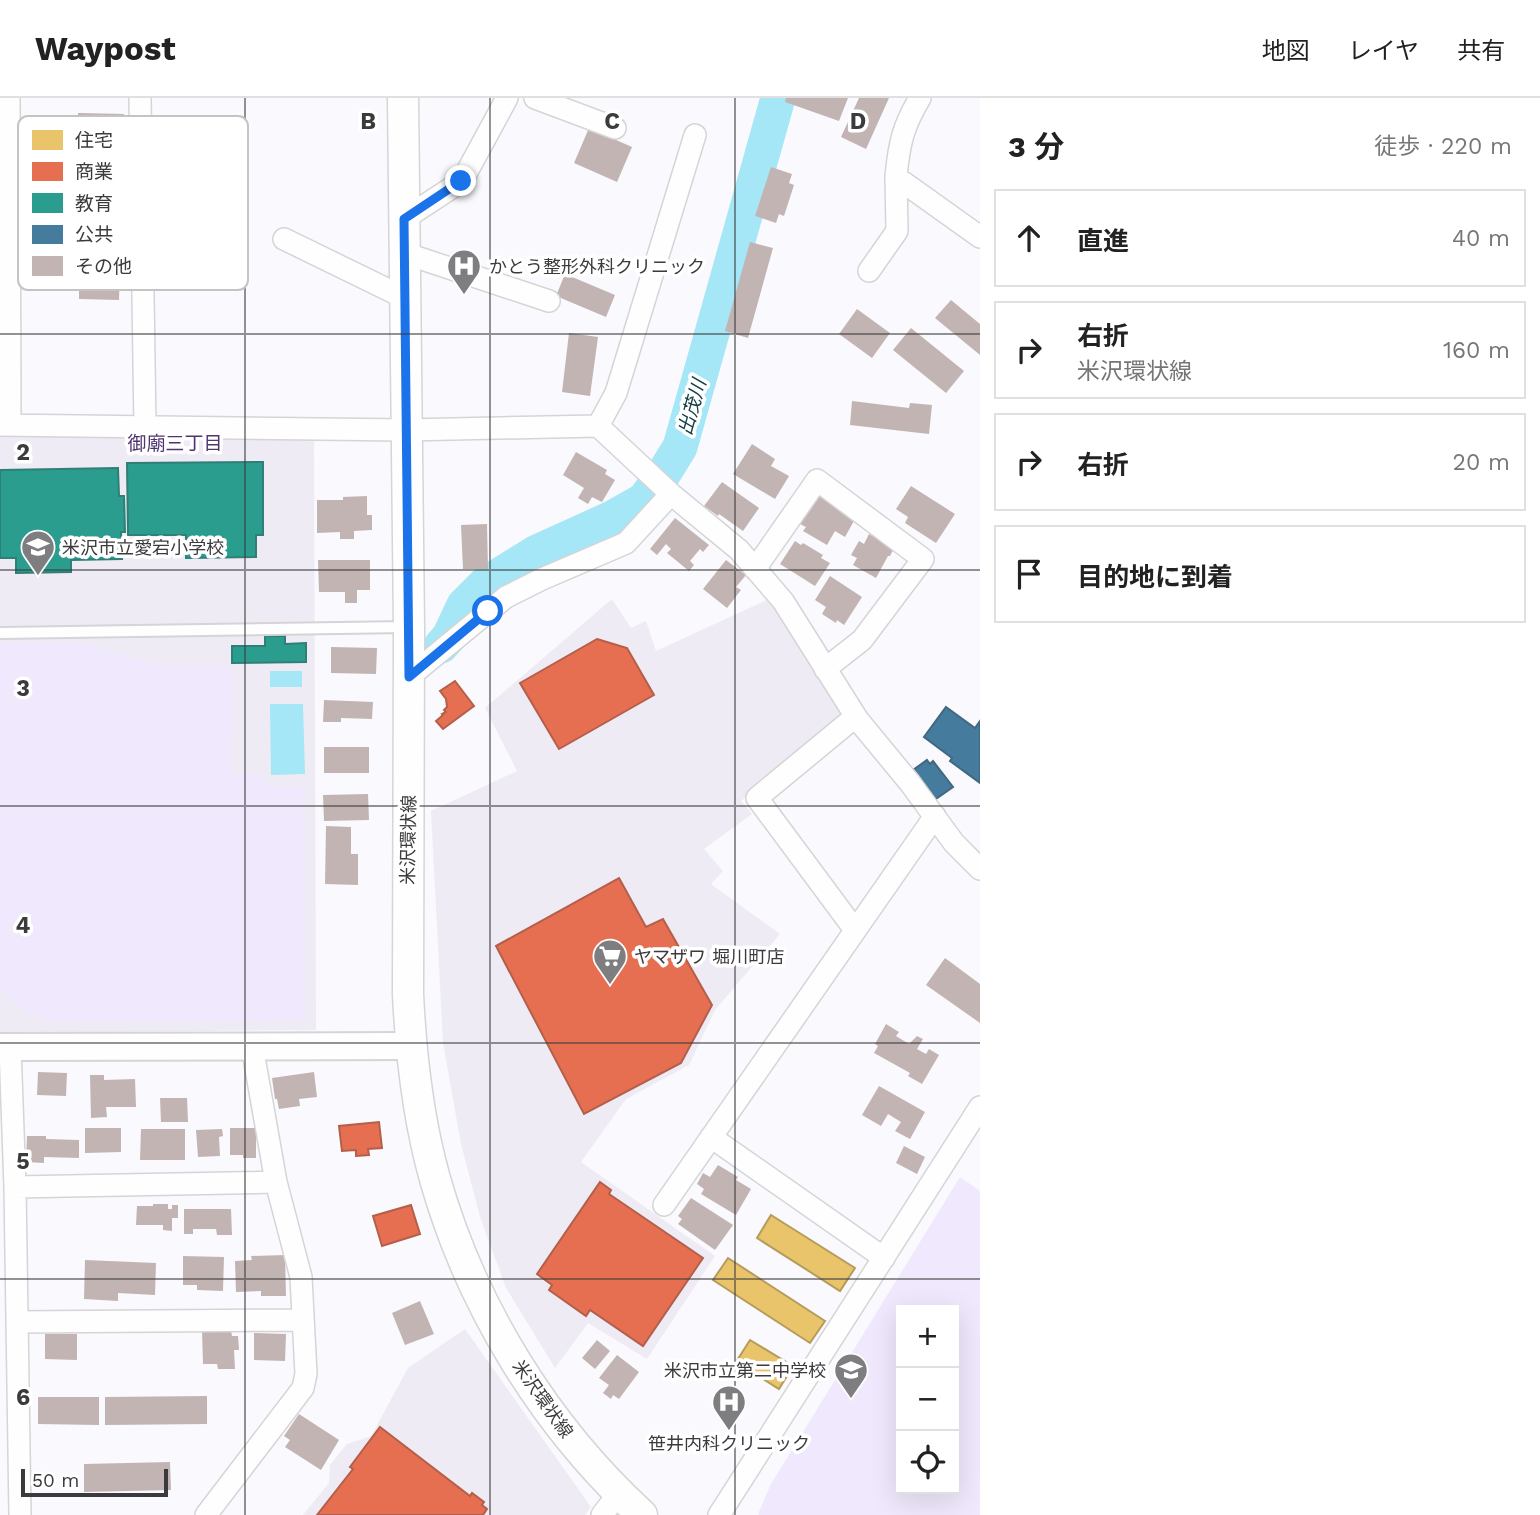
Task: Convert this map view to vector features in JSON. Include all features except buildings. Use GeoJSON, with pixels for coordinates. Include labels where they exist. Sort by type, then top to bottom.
{"type":"FeatureCollection","features":[{"type":"Feature","properties":{"kind":"main road","name":"米沢環状線"},"geometry":{"type":"LineString","coordinates":[[403,98],[409,627],[408,994],[411,1046],[427,1146],[449,1222],[483,1303],[527,1378],[578,1448],[611,1504],[642,1515]]}},
{"type":"Feature","properties":{"kind":"street"},"geometry":{"type":"LineString","coordinates":[[9,98],[5,425],[406,430],[598,426],[671,494],[739,550],[783,601],[855,716],[910,783],[954,843],[980,869]]}},
{"type":"Feature","properties":{"kind":"street"},"geometry":{"type":"LineString","coordinates":[[140,98],[140,116]]}},
{"type":"Feature","properties":{"kind":"street"},"geometry":{"type":"LineString","coordinates":[[404,219],[461,181],[507,98]]}},
{"type":"Feature","properties":{"kind":"street"},"geometry":{"type":"LineString","coordinates":[[535,98],[615,128]]}},
{"type":"Feature","properties":{"kind":"street"},"geometry":{"type":"LineString","coordinates":[[869,271],[897,231],[896,177],[899,148],[909,116],[920,98]]}},
{"type":"Feature","properties":{"kind":"street"},"geometry":{"type":"LineString","coordinates":[[598,426],[616,393],[695,135]]}},
{"type":"Feature","properties":{"kind":"street"},"geometry":{"type":"LineString","coordinates":[[896,177],[980,237]]}},
{"type":"Feature","properties":{"kind":"street"},"geometry":{"type":"LineString","coordinates":[[284,239],[405,298]]}},
{"type":"Feature","properties":{"kind":"street"},"geometry":{"type":"LineString","coordinates":[[404,253],[549,301]]}},
{"type":"Feature","properties":{"kind":"street"},"geometry":{"type":"LineString","coordinates":[[143,290],[145,427]]}},
{"type":"Feature","properties":{"kind":"street"},"geometry":{"type":"LineString","coordinates":[[755,569],[817,480],[923,559],[862,640],[825,669]]}},
{"type":"Feature","properties":{"kind":"street"},"geometry":{"type":"LineString","coordinates":[[409,677],[506,597],[626,543],[671,494]]}},
{"type":"Feature","properties":{"kind":"street"},"geometry":{"type":"LineString","coordinates":[[855,716],[757,798],[855,930]]}},
{"type":"Feature","properties":{"kind":"street"},"geometry":{"type":"LineString","coordinates":[[664,1205],[935,816]]}},
{"type":"Feature","properties":{"kind":"street"},"geometry":{"type":"LineString","coordinates":[[206,1515],[303,1388],[306,1374],[299,1265],[276,1182],[252,1046]]}},
{"type":"Feature","properties":{"kind":"street"},"geometry":{"type":"LineString","coordinates":[[20,1515],[15,1187],[5,1047],[411,1046]]}},
{"type":"Feature","properties":{"kind":"street"},"geometry":{"type":"LineString","coordinates":[[719,1515],[980,1107]]}},
{"type":"Feature","properties":{"kind":"street"},"geometry":{"type":"LineString","coordinates":[[712,1137],[884,1258]]}},
{"type":"Feature","properties":{"kind":"street"},"geometry":{"type":"LineString","coordinates":[[15,1187],[276,1182]]}},
{"type":"Feature","properties":{"kind":"street"},"geometry":{"type":"LineString","coordinates":[[18,1322],[302,1320]]}},
{"type":"Feature","properties":{"kind":"lane"},"geometry":{"type":"LineString","coordinates":[[0,634],[409,627]]}},
{"type":"Feature","properties":{"kind":"shaded area","name":"米沢市立愛宕小学校"},"geometry":{"type":"Polygon","coordinates":[[[0,434],[314,436],[316,1030],[0,1033],[0,434]]]}},
{"type":"Feature","properties":{"kind":"shaded area"},"geometry":{"type":"Polygon","coordinates":[[[771,598],[841,707],[840,723],[741,801],[752,814],[704,849],[723,871],[711,884],[780,934],[715,1010],[689,1065],[626,1099],[581,1162],[715,1256],[647,1359],[588,1323],[555,1368],[506,1288],[480,1217],[461,1144],[443,1043],[431,811],[517,771],[485,708],[612,599],[631,628],[646,621],[656,651],[771,598]]]}},
{"type":"Feature","properties":{"kind":"shaded area"},"geometry":{"type":"Polygon","coordinates":[[[78,642],[158,664],[234,665],[231,774],[264,773],[265,786],[305,788],[305,1020],[49,1022],[22,1008],[0,991],[0,643],[78,642]]]}},
{"type":"Feature","properties":{"kind":"shaded area","name":"米沢市立第二中学校"},"geometry":{"type":"Polygon","coordinates":[[[960,1177],[980,1191],[980,1515],[758,1514],[771,1484],[960,1177]]]}},
{"type":"Feature","properties":{"kind":"shaded area"},"geometry":{"type":"Polygon","coordinates":[[[465,1329],[591,1507],[585,1515],[303,1515],[329,1483],[330,1465],[347,1444],[371,1436],[408,1368],[465,1329]]]}},
{"type":"Feature","properties":{"kind":"water"},"geometry":{"type":"Polygon","coordinates":[[[270,671],[302,671],[302,687],[270,687],[270,671]]]}},
{"type":"Feature","properties":{"kind":"water"},"geometry":{"type":"Polygon","coordinates":[[[270,704],[303,704],[305,774],[271,775],[270,704]]]}},
{"type":"Feature","properties":{"kind":"waterway","name":"出茂川"},"geometry":{"type":"LineString","coordinates":[[441,646],[449,637],[464,605],[485,584],[535,553],[612,518],[644,500],[680,447],[778,98]]}},
{"type":"Feature","properties":{"kind":"place","name":"かとう整形外科クリニック"},"geometry":{"type":"Point","coordinates":[464,296]}},
{"type":"Feature","properties":{"kind":"place","name":"米沢市立愛宕小学校"},"geometry":{"type":"Point","coordinates":[38,577]}},
{"type":"Feature","properties":{"kind":"place","name":"ヤマザワ 堀川町店"},"geometry":{"type":"Point","coordinates":[610,986]}},
{"type":"Feature","properties":{"kind":"place","name":"米沢市立第二中学校"},"geometry":{"type":"Point","coordinates":[851,1400]}},
{"type":"Feature","properties":{"kind":"place","name":"笹井内科クリニック"},"geometry":{"type":"Point","coordinates":[729,1432]}},
{"type":"Feature","properties":{"kind":"district","name":"御廟三丁目"},"geometry":{"type":"Point","coordinates":[175,443]}},
{"type":"Feature","properties":{"kind":"route"},"geometry":{"type":"LineString","coordinates":[[461,181],[404,219],[409,677],[488,611]]}}]}
